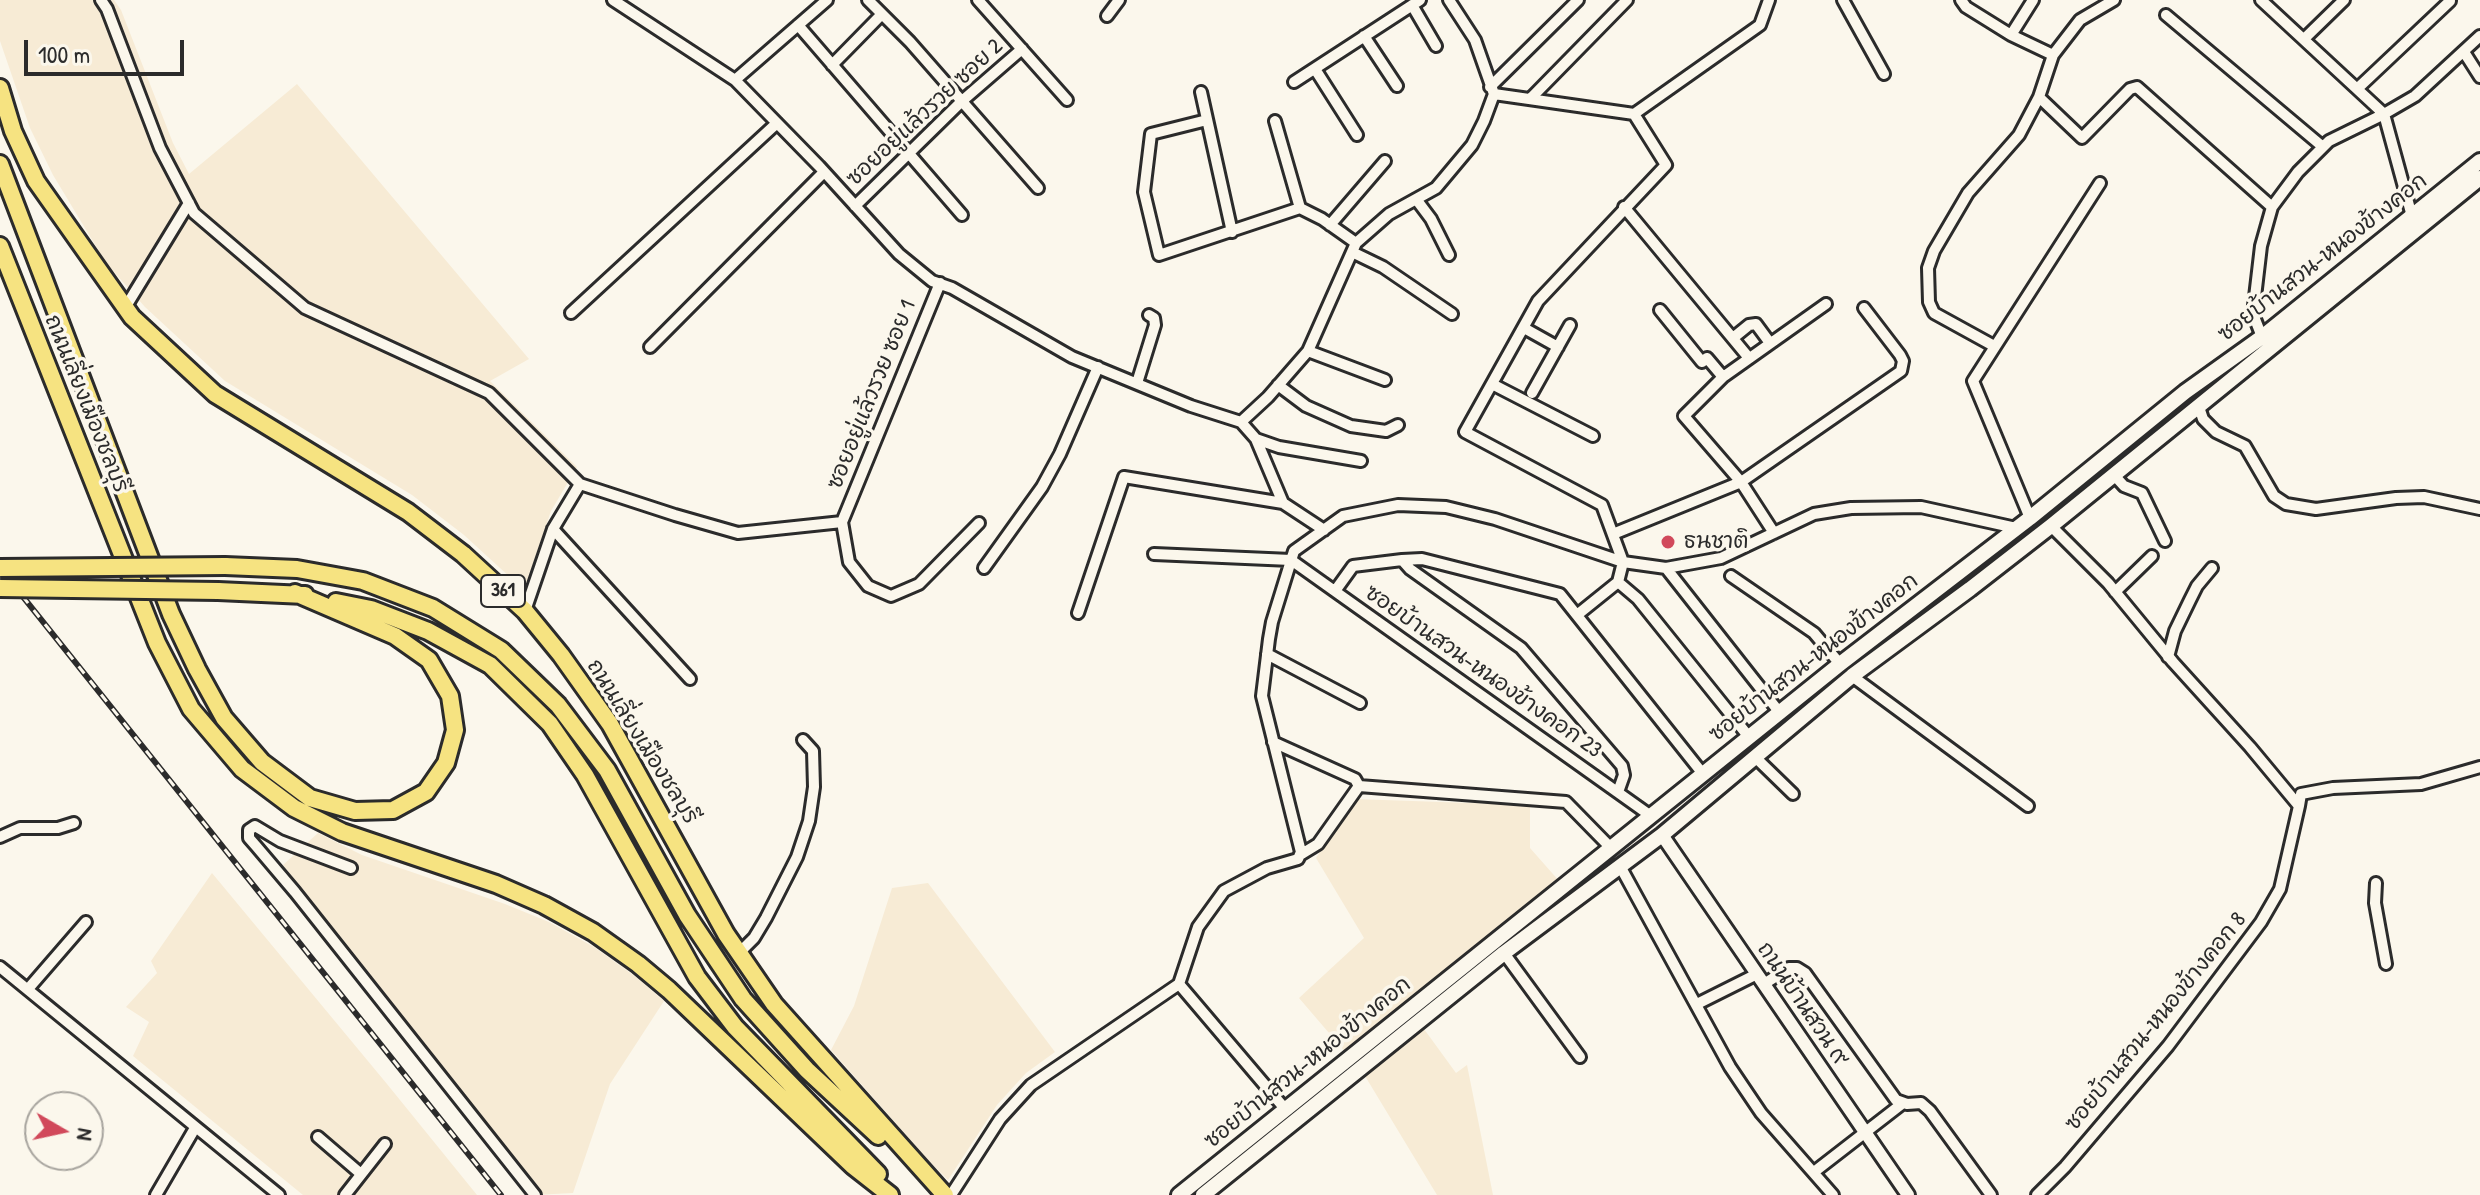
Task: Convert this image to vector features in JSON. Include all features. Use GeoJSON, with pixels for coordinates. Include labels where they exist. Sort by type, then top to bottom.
{"type":"FeatureCollection","features":[{"type":"Feature","properties":{"kind":"highway","name":"ถนนเลี่ยงเมืองชลบุรี"},"geometry":{"type":"LineString","coordinates":[[0,88],[13,131],[36,181],[125,308],[215,394],[408,512],[463,554],[525,611],[610,724],[739,953],[774,1004],[929,1180],[948,1195]]}},
{"type":"Feature","properties":{"kind":"highway"},"geometry":{"type":"LineString","coordinates":[[0,164],[171,614],[224,718],[262,762],[310,798],[355,811],[393,810],[426,792],[446,763],[455,730],[450,696],[429,660],[395,636],[295,593]]}},
{"type":"Feature","properties":{"kind":"highway","name":"ถนนเลี่ยงเมืองชลบุรี"},"geometry":{"type":"LineString","coordinates":[[0,246],[157,643],[191,709],[242,769],[294,808],[342,832],[496,884],[544,905],[593,932],[669,990],[853,1166],[890,1195]]}},
{"type":"Feature","properties":{"kind":"highway"},"geometry":{"type":"LineString","coordinates":[[0,568],[225,566],[297,569],[363,581],[433,608],[501,650],[558,705],[607,770],[687,915],[743,999],[807,1070],[929,1180]]}},
{"type":"Feature","properties":{"kind":"highway"},"geometry":{"type":"LineString","coordinates":[[0,588],[295,593],[371,609],[428,631],[490,665],[550,724],[585,775],[697,977],[735,1027],[898,1195]]}},
{"type":"Feature","properties":{"kind":"main road","name":"ซอยบ้านสวน-หนองข้างคอก"},"geometry":{"type":"LineString","coordinates":[[1203,1195],[1504,953],[1662,835],[1852,676],[2051,526],[2199,407],[2415,223],[2480,161]]}},
{"type":"Feature","properties":{"kind":"main road","name":"ซอยบ้านสวน-หนองข้างคอก"},"geometry":{"type":"LineString","coordinates":[[1179,1195],[1840,664],[2030,518],[2185,392],[2480,178]]}},
{"type":"Feature","properties":{"kind":"main road"},"geometry":{"type":"LineString","coordinates":[[2113,449],[2119,470]]}},
{"type":"Feature","properties":{"kind":"main road"},"geometry":{"type":"LineString","coordinates":[[1651,816],[1662,835]]}},
{"type":"Feature","properties":{"kind":"street"},"geometry":{"type":"LineString","coordinates":[[101,0],[160,148],[194,213],[305,308],[489,393],[580,484],[738,533],[842,522],[849,562],[868,586],[891,596],[919,584],[979,523]]}},
{"type":"Feature","properties":{"kind":"street"},"geometry":{"type":"LineString","coordinates":[[613,0],[735,80],[899,254],[932,281],[952,288],[1072,357],[1191,406],[1241,422],[1256,439],[1283,503]]}},
{"type":"Feature","properties":{"kind":"street"},"geometry":{"type":"LineString","coordinates":[[735,80],[827,0]]}},
{"type":"Feature","properties":{"kind":"street"},"geometry":{"type":"LineString","coordinates":[[868,0],[910,42],[1038,188]]}},
{"type":"Feature","properties":{"kind":"street"},"geometry":{"type":"LineString","coordinates":[[978,0],[1067,100]]}},
{"type":"Feature","properties":{"kind":"street"},"geometry":{"type":"LineString","coordinates":[[1107,16],[1119,0]]}},
{"type":"Feature","properties":{"kind":"street"},"geometry":{"type":"LineString","coordinates":[[1449,0],[1475,40],[1492,90]]}},
{"type":"Feature","properties":{"kind":"street"},"geometry":{"type":"LineString","coordinates":[[1241,422],[1308,351],[1354,248],[1389,214],[1436,188],[1472,145],[1492,90],[1578,0]]}},
{"type":"Feature","properties":{"kind":"street"},"geometry":{"type":"LineString","coordinates":[[1530,99],[1627,0]]}},
{"type":"Feature","properties":{"kind":"street"},"geometry":{"type":"LineString","coordinates":[[1492,90],[1530,99],[1634,114],[1760,25],[1769,0]]}},
{"type":"Feature","properties":{"kind":"street"},"geometry":{"type":"LineString","coordinates":[[1843,0],[1884,74]]}},
{"type":"Feature","properties":{"kind":"street"},"geometry":{"type":"LineString","coordinates":[[1961,0],[1966,7],[2011,35],[2053,55]]}},
{"type":"Feature","properties":{"kind":"street"},"geometry":{"type":"LineString","coordinates":[[2011,35],[2033,0]]}},
{"type":"Feature","properties":{"kind":"street"},"geometry":{"type":"LineString","coordinates":[[1994,346],[1934,313],[1929,302],[1928,268],[1934,251],[1968,193],[2019,135],[2039,97],[2053,55],[2080,20],[2114,0]]}},
{"type":"Feature","properties":{"kind":"street"},"geometry":{"type":"LineString","coordinates":[[2261,0],[2384,114],[2415,223]]}},
{"type":"Feature","properties":{"kind":"street"},"geometry":{"type":"LineString","coordinates":[[2304,39],[2344,0]]}},
{"type":"Feature","properties":{"kind":"street"},"geometry":{"type":"LineString","coordinates":[[2358,88],[2450,1]]}},
{"type":"Feature","properties":{"kind":"street"},"geometry":{"type":"LineString","coordinates":[[1294,82],[1416,3],[1436,46]]}},
{"type":"Feature","properties":{"kind":"street"},"geometry":{"type":"LineString","coordinates":[[832,65],[881,15]]}},
{"type":"Feature","properties":{"kind":"street"},"geometry":{"type":"LineString","coordinates":[[2166,15],[2323,147]]}},
{"type":"Feature","properties":{"kind":"street"},"geometry":{"type":"LineString","coordinates":[[798,25],[962,215]]}},
{"type":"Feature","properties":{"kind":"street"},"geometry":{"type":"LineString","coordinates":[[1364,36],[1397,86]]}},
{"type":"Feature","properties":{"kind":"street"},"geometry":{"type":"LineString","coordinates":[[2262,337],[2253,314],[2261,246],[2272,207],[2298,172],[2329,141],[2415,96],[2480,36]]}},
{"type":"Feature","properties":{"kind":"street","name":"ซอยอยู่แล้วรวย ซอย 2"},"geometry":{"type":"LineString","coordinates":[[855,206],[962,101],[1022,49]]}},
{"type":"Feature","properties":{"kind":"street"},"geometry":{"type":"LineString","coordinates":[[2464,52],[2480,77]]}},
{"type":"Feature","properties":{"kind":"street"},"geometry":{"type":"LineString","coordinates":[[1315,69],[1357,135]]}},
{"type":"Feature","properties":{"kind":"street"},"geometry":{"type":"LineString","coordinates":[[2039,97],[2082,138],[2130,89],[2137,87],[2272,207]]}},
{"type":"Feature","properties":{"kind":"street"},"geometry":{"type":"LineString","coordinates":[[1201,92],[1232,232]]}},
{"type":"Feature","properties":{"kind":"street"},"geometry":{"type":"LineString","coordinates":[[1577,615],[1618,582],[1623,562],[1602,505],[1465,432],[1538,301],[1666,165],[1634,114]]}},
{"type":"Feature","properties":{"kind":"street"},"geometry":{"type":"LineString","coordinates":[[1207,120],[1151,134],[1144,192],[1159,255],[1300,208]]}},
{"type":"Feature","properties":{"kind":"street"},"geometry":{"type":"LineString","coordinates":[[1275,121],[1300,208],[1330,225],[1354,248],[1452,314]]}},
{"type":"Feature","properties":{"kind":"street"},"geometry":{"type":"LineString","coordinates":[[571,313],[777,123]]}},
{"type":"Feature","properties":{"kind":"street"},"geometry":{"type":"LineString","coordinates":[[1330,225],[1385,161]]}},
{"type":"Feature","properties":{"kind":"street"},"geometry":{"type":"LineString","coordinates":[[650,347],[824,172]]}},
{"type":"Feature","properties":{"kind":"street"},"geometry":{"type":"LineString","coordinates":[[2030,518],[1973,385],[1973,378],[2100,183]]}},
{"type":"Feature","properties":{"kind":"street"},"geometry":{"type":"LineString","coordinates":[[1416,199],[1431,219],[1449,255]]}},
{"type":"Feature","properties":{"kind":"street"},"geometry":{"type":"LineString","coordinates":[[125,308],[189,203]]}},
{"type":"Feature","properties":{"kind":"street"},"geometry":{"type":"LineString","coordinates":[[1624,207],[1749,358]]}},
{"type":"Feature","properties":{"kind":"street","name":"ซอยอยู่แล้วรวย ซอย 1"},"geometry":{"type":"LineString","coordinates":[[842,522],[940,283]]}},
{"type":"Feature","properties":{"kind":"street"},"geometry":{"type":"LineString","coordinates":[[1774,533],[1741,482],[1684,416],[1723,377],[1826,304]]}},
{"type":"Feature","properties":{"kind":"street"},"geometry":{"type":"LineString","coordinates":[[1613,534],[1741,482],[1901,371],[1903,361],[1900,355],[1864,308]]}},
{"type":"Feature","properties":{"kind":"street"},"geometry":{"type":"LineString","coordinates":[[1660,310],[1702,362],[1707,358],[1723,377]]}},
{"type":"Feature","properties":{"kind":"street"},"geometry":{"type":"LineString","coordinates":[[1137,383],[1155,325],[1154,318],[1149,315]]}},
{"type":"Feature","properties":{"kind":"street"},"geometry":{"type":"LineString","coordinates":[[1733,338],[1749,325],[1756,324],[1770,343]]}},
{"type":"Feature","properties":{"kind":"street"},"geometry":{"type":"LineString","coordinates":[[1532,393],[1570,325]]}},
{"type":"Feature","properties":{"kind":"street"},"geometry":{"type":"LineString","coordinates":[[1524,328],[1558,347]]}},
{"type":"Feature","properties":{"kind":"street"},"geometry":{"type":"LineString","coordinates":[[1308,351],[1385,380]]}},
{"type":"Feature","properties":{"kind":"street"},"geometry":{"type":"LineString","coordinates":[[984,568],[1054,465],[1098,367]]}},
{"type":"Feature","properties":{"kind":"street"},"geometry":{"type":"LineString","coordinates":[[1492,384],[1593,436]]}},
{"type":"Feature","properties":{"kind":"street"},"geometry":{"type":"LineString","coordinates":[[1278,385],[1306,406],[1351,426],[1386,431],[1398,425]]}},
{"type":"Feature","properties":{"kind":"street"},"geometry":{"type":"LineString","coordinates":[[2199,407],[2203,419],[2216,432],[2245,446],[2274,496],[2286,504],[2316,509],[2424,497],[2480,509]]}},
{"type":"Feature","properties":{"kind":"street"},"geometry":{"type":"LineString","coordinates":[[1256,439],[1279,447],[1361,461]]}},
{"type":"Feature","properties":{"kind":"street"},"geometry":{"type":"LineString","coordinates":[[2119,470],[2124,486],[2142,493],[2165,541]]}},
{"type":"Feature","properties":{"kind":"street"},"geometry":{"type":"LineString","coordinates":[[1078,613],[1124,477],[1283,503],[1324,530]]}},
{"type":"Feature","properties":{"kind":"street"},"geometry":{"type":"LineString","coordinates":[[525,611],[553,529],[580,484]]}},
{"type":"Feature","properties":{"kind":"street"},"geometry":{"type":"LineString","coordinates":[[1300,850],[1262,696],[1267,654],[1272,622],[1294,551],[1343,516],[1398,505],[1446,507],[1495,519],[1623,562],[1666,568],[1721,558],[1814,514],[1865,508],[1921,507],[2016,528]]}},
{"type":"Feature","properties":{"kind":"street"},"geometry":{"type":"LineString","coordinates":[[2051,526],[2115,592],[2299,806]]}},
{"type":"Feature","properties":{"kind":"street"},"geometry":{"type":"LineString","coordinates":[[553,529],[690,679]]}},
{"type":"Feature","properties":{"kind":"street"},"geometry":{"type":"LineString","coordinates":[[1154,554],[1291,560]]}},
{"type":"Feature","properties":{"kind":"street"},"geometry":{"type":"LineString","coordinates":[[2115,592],[2152,556]]}},
{"type":"Feature","properties":{"kind":"street"},"geometry":{"type":"LineString","coordinates":[[1335,591],[1353,566],[1422,559],[1560,594],[1703,774]]}},
{"type":"Feature","properties":{"kind":"street","name":"ซอยบ้านสวน-หนองข้างคอก 23"},"geometry":{"type":"LineString","coordinates":[[1291,560],[1651,816]]}},
{"type":"Feature","properties":{"kind":"street"},"geometry":{"type":"LineString","coordinates":[[1402,560],[1410,569],[1521,648],[1622,766],[1624,775],[1618,792]]}},
{"type":"Feature","properties":{"kind":"street"},"geometry":{"type":"LineString","coordinates":[[1666,568],[1780,713]]}},
{"type":"Feature","properties":{"kind":"street"},"geometry":{"type":"LineString","coordinates":[[2168,657],[2175,631],[2190,600],[2212,568]]}},
{"type":"Feature","properties":{"kind":"street"},"geometry":{"type":"LineString","coordinates":[[1731,576],[1814,633],[1840,664]]}},
{"type":"Feature","properties":{"kind":"street"},"geometry":{"type":"LineString","coordinates":[[1618,582],[1638,599],[1749,737]]}},
{"type":"Feature","properties":{"kind":"street"},"geometry":{"type":"LineString","coordinates":[[1267,654],[1360,703]]}},
{"type":"Feature","properties":{"kind":"street"},"geometry":{"type":"LineString","coordinates":[[1852,676],[2028,806]]}},
{"type":"Feature","properties":{"kind":"street"},"geometry":{"type":"LineString","coordinates":[[739,953],[754,938],[766,918],[797,857],[809,821],[814,787],[813,751],[803,740]]}},
{"type":"Feature","properties":{"kind":"street"},"geometry":{"type":"LineString","coordinates":[[1273,742],[1355,779],[1359,786]]}},
{"type":"Feature","properties":{"kind":"street"},"geometry":{"type":"LineString","coordinates":[[1755,757],[1793,794]]}},
{"type":"Feature","properties":{"kind":"street"},"geometry":{"type":"LineString","coordinates":[[2299,806],[2301,794],[2333,788],[2421,784],[2480,767]]}},
{"type":"Feature","properties":{"kind":"street"},"geometry":{"type":"LineString","coordinates":[[1359,786],[1566,802],[1611,848]]}},
{"type":"Feature","properties":{"kind":"street"},"geometry":{"type":"LineString","coordinates":[[948,1195],[1000,1119],[1031,1085],[1179,984],[1198,927],[1224,891],[1267,868],[1291,863],[1300,850],[1318,844],[1359,786]]}},
{"type":"Feature","properties":{"kind":"street","name":"ซอยบ้านสวน-หนองข้างคอก 8"},"geometry":{"type":"LineString","coordinates":[[2037,1195],[2065,1167],[2168,1046],[2261,922],[2280,889],[2299,806]]}},
{"type":"Feature","properties":{"kind":"street"},"geometry":{"type":"LineString","coordinates":[[0,837],[20,828],[58,828],[74,823]]}},
{"type":"Feature","properties":{"kind":"street"},"geometry":{"type":"LineString","coordinates":[[351,868],[280,841],[255,826],[249,830],[249,838],[535,1195]]}},
{"type":"Feature","properties":{"kind":"street","name":"ถนนบ้านสวน ๙"},"geometry":{"type":"LineString","coordinates":[[1662,835],[1906,1194]]}},
{"type":"Feature","properties":{"kind":"street"},"geometry":{"type":"LineString","coordinates":[[1620,866],[1730,1067],[1753,1102],[1831,1193]]}},
{"type":"Feature","properties":{"kind":"street"},"geometry":{"type":"LineString","coordinates":[[2376,883],[2375,903],[2386,964]]}},
{"type":"Feature","properties":{"kind":"street"},"geometry":{"type":"LineString","coordinates":[[28,989],[86,922]]}},
{"type":"Feature","properties":{"kind":"street"},"geometry":{"type":"LineString","coordinates":[[1504,953],[1580,1057]]}},
{"type":"Feature","properties":{"kind":"street"},"geometry":{"type":"LineString","coordinates":[[0,967],[279,1195]]}},
{"type":"Feature","properties":{"kind":"street"},"geometry":{"type":"LineString","coordinates":[[1697,1004],[1789,968],[1805,973],[1896,1100],[1921,1103],[1930,1111],[1991,1195]]}},
{"type":"Feature","properties":{"kind":"street"},"geometry":{"type":"LineString","coordinates":[[1179,984],[1286,1110]]}},
{"type":"Feature","properties":{"kind":"street"},"geometry":{"type":"LineString","coordinates":[[1814,1172],[1903,1103]]}},
{"type":"Feature","properties":{"kind":"street"},"geometry":{"type":"LineString","coordinates":[[156,1195],[195,1128]]}},
{"type":"Feature","properties":{"kind":"street"},"geometry":{"type":"LineString","coordinates":[[318,1137],[361,1174]]}},
{"type":"Feature","properties":{"kind":"street"},"geometry":{"type":"LineString","coordinates":[[345,1195],[385,1144]]}},
{"type":"Feature","properties":{"kind":"shaded area"},"geometry":{"type":"Polygon","coordinates":[[[0,0],[114,0],[121,10],[173,143],[189,174],[297,84],[529,359],[490,381],[577,467],[551,511],[524,590],[464,535],[412,495],[225,381],[145,307],[106,263],[53,175],[30,128],[0,41],[0,0]]]}},
{"type":"Feature","properties":{"kind":"shaded area"},"geometry":{"type":"Polygon","coordinates":[[[1354,799],[1530,805],[1530,848],[1560,882],[1347,1054],[1299,998],[1364,938],[1316,858],[1354,799]]]}},
{"type":"Feature","properties":{"kind":"shaded area"},"geometry":{"type":"Polygon","coordinates":[[[318,833],[362,855],[549,922],[594,947],[664,1001],[610,1084],[573,1193],[535,1195],[283,865],[318,833]]]}},
{"type":"Feature","properties":{"kind":"shaded area"},"geometry":{"type":"Polygon","coordinates":[[[212,873],[477,1195],[303,1195],[133,1056],[149,1022],[126,1007],[157,973],[151,961],[212,873]]]}},
{"type":"Feature","properties":{"kind":"shaded area"},"geometry":{"type":"Polygon","coordinates":[[[928,883],[1055,1052],[1026,1073],[997,1105],[948,1180],[831,1050],[854,1006],[892,888],[928,883]]]}},
{"type":"Feature","properties":{"kind":"shaded area"},"geometry":{"type":"Polygon","coordinates":[[[1424,1029],[1456,1073],[1467,1065],[1493,1195],[1437,1195],[1365,1076],[1424,1029]]]}},
{"type":"Feature","properties":{"kind":"railway"},"geometry":{"type":"LineString","coordinates":[[0,568],[501,1195]]}},
{"type":"Feature","properties":{"kind":"place","name":"ธนชาติ"},"geometry":{"type":"Point","coordinates":[1668,542]}}]}
